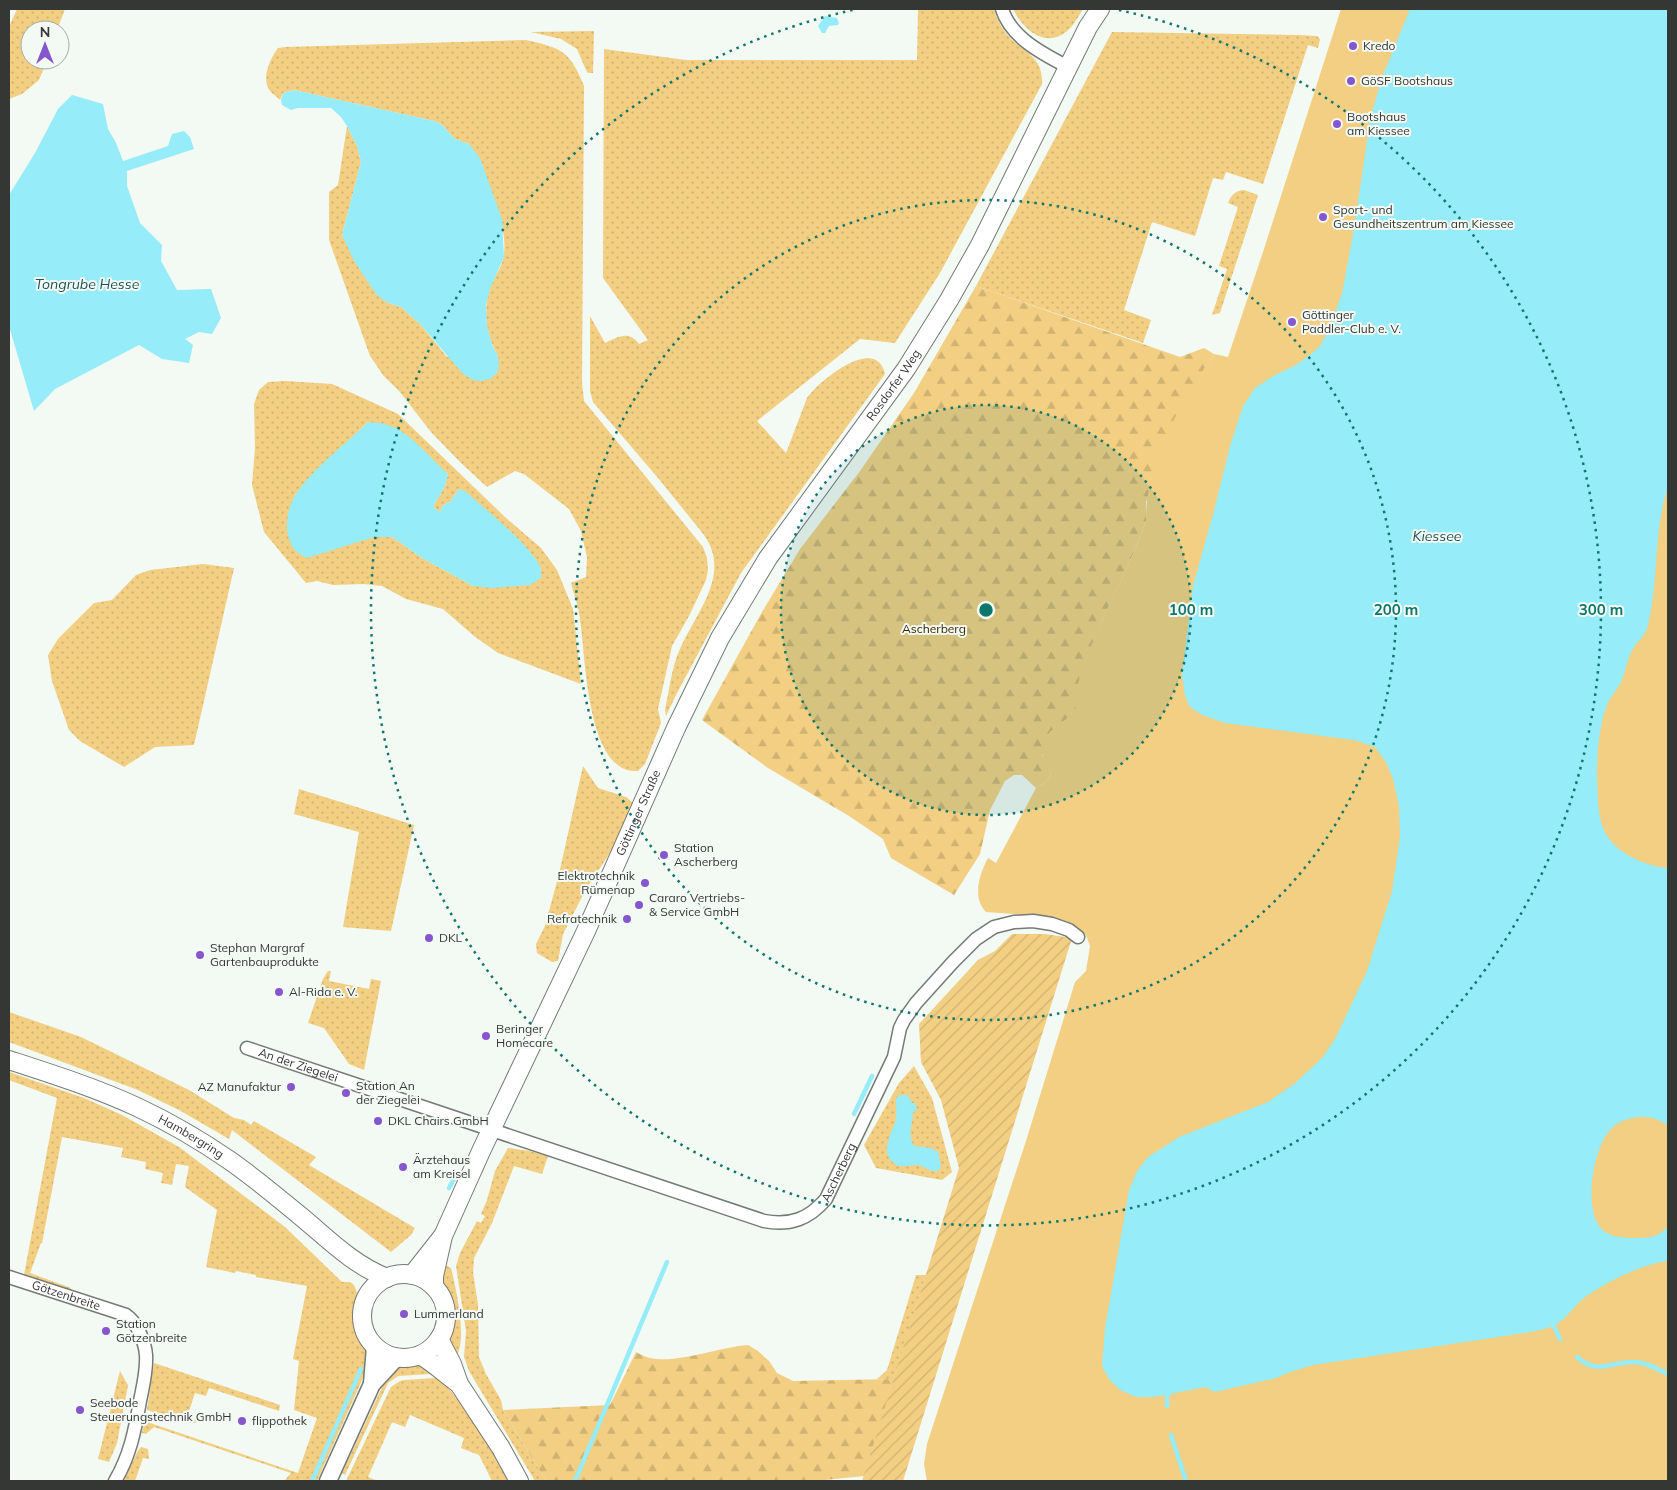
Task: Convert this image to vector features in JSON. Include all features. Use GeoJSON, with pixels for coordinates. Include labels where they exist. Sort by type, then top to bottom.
{"type":"FeatureCollection","features":[{"type":"Feature","properties":{"kind":"main road","name":"Rosdorfer Weg"},"geometry":{"type":"LineString","coordinates":[[694,690],[720,638],[768,558],[906,369],[949,300],[980,245],[1088,27],[1100,9]]}},
{"type":"Feature","properties":{"kind":"main road","name":"Rosdorfer Weg"},"geometry":{"type":"LineString","coordinates":[[1068,68],[1094,31],[1106,9]]}},
{"type":"Feature","properties":{"kind":"main road","name":"Göttinger Straße"},"geometry":{"type":"LineString","coordinates":[[434,1287],[434,1276],[443,1236],[582,938],[694,690]]}},
{"type":"Feature","properties":{"kind":"main road","name":"Hambergring"},"geometry":{"type":"LineString","coordinates":[[9,1060],[75,1082],[136,1107],[182,1131],[229,1160],[258,1182],[348,1257],[376,1274],[387,1278]]}},
{"type":"Feature","properties":{"kind":"main road","name":"Göttinger Straße"},"geometry":{"type":"LineString","coordinates":[[412,1275],[443,1236]]}},
{"type":"Feature","properties":{"kind":"main road","name":"Hambergring"},"geometry":{"type":"LineString","coordinates":[[348,1257],[365,1286],[368,1295]]}},
{"type":"Feature","properties":{"kind":"main road"},"geometry":{"type":"LineString","coordinates":[[403,1274],[412,1275],[434,1287],[443,1300],[446,1316],[443,1332],[428,1351],[413,1357],[397,1357],[375,1346],[366,1333],[362,1318],[363,1310],[368,1295],[373,1288],[387,1278],[403,1274]]}},
{"type":"Feature","properties":{"kind":"main road"},"geometry":{"type":"LineString","coordinates":[[439,1339],[452,1364],[459,1384],[519,1481]]}},
{"type":"Feature","properties":{"kind":"main road"},"geometry":{"type":"LineString","coordinates":[[420,1355],[430,1360],[459,1384]]}},
{"type":"Feature","properties":{"kind":"street"},"geometry":{"type":"LineString","coordinates":[[1002,9],[1010,25],[1018,34],[1047,56],[1068,68]]}},
{"type":"Feature","properties":{"kind":"street","name":"Ascherberg"},"geometry":{"type":"LineString","coordinates":[[491,1131],[764,1221],[778,1224],[796,1221],[812,1213],[826,1199],[894,1057],[900,1028],[904,1020],[916,1003],[970,945],[994,927],[1014,922],[1033,921],[1052,924],[1069,930],[1078,937]]}},
{"type":"Feature","properties":{"kind":"street","name":"An der Ziegelei"},"geometry":{"type":"LineString","coordinates":[[247,1048],[430,1108],[491,1131]]}},
{"type":"Feature","properties":{"kind":"street","name":"Götzenbreite"},"geometry":{"type":"LineString","coordinates":[[9,1277],[126,1315],[142,1339],[146,1354],[146,1365],[140,1404],[128,1455],[115,1481]]}},
{"type":"Feature","properties":{"kind":"street"},"geometry":{"type":"LineString","coordinates":[[328,1481],[372,1384],[376,1358],[375,1346]]}},
{"type":"Feature","properties":{"kind":"street"},"geometry":{"type":"LineString","coordinates":[[372,1384],[397,1357]]}},
{"type":"Feature","properties":{"kind":"green space"},"geometry":{"type":"Polygon","coordinates":[[[17,9],[65,9],[61,20],[20,20],[20,70],[43,70],[39,80],[22,94],[9,99],[9,27],[17,9]]]}},
{"type":"Feature","properties":{"kind":"green space"},"geometry":{"type":"Polygon","coordinates":[[[918,9],[994,9],[1006,33],[1029,53],[1037,63],[1042,76],[1042,84],[940,273],[895,343],[860,339],[757,421],[786,453],[807,398],[823,381],[847,365],[871,358],[880,363],[885,374],[741,573],[666,716],[665,710],[675,663],[708,593],[713,579],[714,564],[712,550],[704,535],[593,402],[590,391],[590,316],[605,343],[623,336],[631,337],[639,344],[648,340],[603,278],[604,49],[686,60],[917,60],[918,9]]]}},
{"type":"Feature","properties":{"kind":"green space"},"geometry":{"type":"Polygon","coordinates":[[[1013,9],[1083,9],[1074,24],[1067,31],[1051,38],[1035,34],[1028,29],[1013,9]]]}},
{"type":"Feature","properties":{"kind":"green space"},"geometry":{"type":"Polygon","coordinates":[[[1341,9],[1668,9],[1668,1481],[927,1481],[924,1464],[927,1444],[1026,1141],[1075,982],[1086,971],[1090,946],[1086,935],[1041,916],[986,912],[979,900],[978,886],[988,858],[996,863],[1036,788],[1045,783],[1051,775],[1042,753],[1044,740],[1076,709],[1079,679],[1086,658],[1146,521],[1152,476],[1168,433],[1189,392],[1214,354],[1228,357],[1341,9]]]}},
{"type":"Feature","properties":{"kind":"green space"},"geometry":{"type":"Polygon","coordinates":[[[594,31],[593,73],[588,73],[586,70],[577,49],[561,39],[531,32],[594,31]]]}},
{"type":"Feature","properties":{"kind":"green space"},"geometry":{"type":"Polygon","coordinates":[[[1112,32],[1298,35],[1317,36],[1320,39],[1318,48],[1308,45],[1263,184],[1226,172],[1223,180],[1213,178],[1195,236],[1152,222],[1124,310],[1151,320],[1143,343],[976,286],[1112,32]]]}},
{"type":"Feature","properties":{"kind":"green space"},"geometry":{"type":"Polygon","coordinates":[[[526,40],[548,46],[563,53],[574,65],[584,86],[582,382],[584,401],[703,547],[707,558],[708,570],[706,580],[672,646],[658,709],[661,723],[645,764],[638,771],[621,767],[608,754],[598,734],[587,685],[578,606],[571,583],[586,577],[587,557],[581,531],[569,509],[524,474],[515,471],[487,487],[431,432],[400,392],[383,375],[370,356],[329,240],[329,192],[338,185],[347,126],[357,146],[361,162],[342,235],[386,302],[401,307],[420,324],[447,357],[498,356],[490,339],[486,311],[489,292],[504,255],[504,240],[499,212],[494,198],[469,144],[455,139],[441,124],[434,121],[294,90],[283,93],[280,100],[271,92],[266,82],[269,64],[278,48],[526,40]]]}},
{"type":"Feature","properties":{"kind":"green space"},"geometry":{"type":"Polygon","coordinates":[[[1244,190],[1258,195],[1220,313],[1212,315],[1227,269],[1219,266],[1238,207],[1228,203],[1234,194],[1244,190]]]}},
{"type":"Feature","properties":{"kind":"green space","name":"Ascherberg"},"geometry":{"type":"Polygon","coordinates":[[[976,286],[1180,357],[1204,348],[1214,354],[1201,374],[1146,502],[1146,521],[1096,636],[1080,680],[1076,697],[1077,709],[1072,716],[1050,732],[1042,755],[1051,775],[1045,783],[1036,788],[1022,775],[1014,775],[1005,781],[990,810],[980,854],[954,895],[891,858],[883,839],[849,816],[768,768],[702,720],[762,612],[800,549],[860,471],[914,393],[976,286]]]}},
{"type":"Feature","properties":{"kind":"green space"},"geometry":{"type":"Polygon","coordinates":[[[285,381],[332,384],[398,414],[506,518],[541,548],[557,570],[573,609],[581,684],[498,653],[474,636],[443,609],[406,599],[382,586],[364,584],[333,585],[317,581],[306,583],[264,532],[252,485],[255,447],[254,404],[259,390],[268,382],[285,381]],[[368,422],[311,476],[295,495],[374,537],[392,537],[422,558],[473,586],[529,585],[541,569],[534,557],[515,536],[459,489],[450,502],[443,505],[440,512],[433,507],[445,486],[448,474],[437,465],[368,422]]]}},
{"type":"Feature","properties":{"kind":"green space"},"geometry":{"type":"Polygon","coordinates":[[[203,564],[234,568],[194,745],[155,747],[124,767],[80,741],[69,730],[52,681],[48,655],[58,639],[94,603],[112,600],[136,575],[150,570],[203,564]]]}},
{"type":"Feature","properties":{"kind":"green space"},"geometry":{"type":"Polygon","coordinates":[[[583,766],[598,788],[626,797],[632,802],[632,812],[619,839],[585,891],[563,934],[558,961],[552,962],[537,953],[536,944],[545,926],[559,874],[583,766]]]}},
{"type":"Feature","properties":{"kind":"green space"},"geometry":{"type":"Polygon","coordinates":[[[299,789],[414,825],[391,931],[343,927],[359,832],[294,814],[299,789]]]}},
{"type":"Feature","properties":{"kind":"green space"},"geometry":{"type":"Polygon","coordinates":[[[1012,934],[1045,934],[1072,938],[903,1481],[862,1481],[959,1168],[941,1100],[921,1062],[919,1024],[978,960],[995,951],[1012,934]]]}},
{"type":"Feature","properties":{"kind":"green space"},"geometry":{"type":"Polygon","coordinates":[[[328,971],[331,971],[329,981],[369,989],[371,979],[381,981],[364,1070],[349,1064],[324,1028],[308,1023],[323,979],[328,971]]]}},
{"type":"Feature","properties":{"kind":"green space"},"geometry":{"type":"Polygon","coordinates":[[[9,1012],[81,1037],[189,1090],[234,1118],[244,1120],[251,1125],[254,1121],[316,1157],[309,1165],[415,1228],[411,1235],[391,1252],[232,1130],[229,1139],[179,1110],[138,1090],[9,1042],[9,1012]]]}},
{"type":"Feature","properties":{"kind":"green space"},"geometry":{"type":"Polygon","coordinates":[[[914,1066],[932,1098],[952,1172],[942,1180],[876,1168],[864,1145],[899,1083],[914,1066]]]}},
{"type":"Feature","properties":{"kind":"green space"},"geometry":{"type":"Polygon","coordinates":[[[9,1072],[84,1098],[122,1115],[179,1147],[285,1227],[342,1282],[350,1282],[354,1285],[359,1298],[357,1324],[369,1350],[367,1369],[317,1481],[286,1481],[291,1473],[154,1427],[146,1434],[142,1433],[144,1423],[147,1422],[298,1473],[317,1418],[294,1410],[299,1361],[293,1359],[307,1286],[256,1277],[256,1275],[236,1271],[235,1273],[206,1267],[217,1210],[185,1187],[189,1166],[176,1164],[172,1185],[161,1183],[163,1173],[145,1169],[146,1162],[121,1157],[123,1148],[62,1137],[42,1243],[30,1273],[71,1288],[70,1290],[24,1275],[57,1098],[9,1080],[9,1072]]]}},
{"type":"Feature","properties":{"kind":"green space"},"geometry":{"type":"Polygon","coordinates":[[[508,1148],[548,1156],[542,1174],[514,1166],[492,1223],[474,1258],[473,1272],[478,1305],[479,1357],[486,1374],[501,1400],[503,1410],[546,1481],[535,1481],[469,1371],[464,1357],[466,1331],[456,1266],[460,1253],[477,1221],[481,1223],[485,1216],[481,1214],[495,1171],[508,1148]]]}},
{"type":"Feature","properties":{"kind":"green space"},"geometry":{"type":"Polygon","coordinates":[[[443,1264],[451,1268],[458,1300],[461,1337],[457,1355],[447,1340],[452,1310],[441,1282],[443,1264]]]}},
{"type":"Feature","properties":{"kind":"green space"},"geometry":{"type":"Polygon","coordinates":[[[916,1275],[926,1275],[894,1379],[877,1379],[887,1370],[916,1275]]]}},
{"type":"Feature","properties":{"kind":"green space"},"geometry":{"type":"Polygon","coordinates":[[[748,1345],[769,1361],[777,1373],[793,1381],[894,1379],[864,1476],[815,1481],[546,1481],[503,1410],[610,1405],[636,1352],[650,1358],[673,1359],[748,1345]]]}},
{"type":"Feature","properties":{"kind":"green space"},"geometry":{"type":"Polygon","coordinates":[[[154,1363],[280,1405],[279,1411],[209,1388],[206,1396],[195,1393],[187,1417],[197,1421],[195,1423],[188,1423],[147,1410],[154,1363]]]}},
{"type":"Feature","properties":{"kind":"green space"},"geometry":{"type":"Polygon","coordinates":[[[400,1364],[420,1364],[434,1372],[430,1374],[398,1376],[388,1383],[345,1475],[342,1473],[385,1381],[400,1364]]]}},
{"type":"Feature","properties":{"kind":"green space"},"geometry":{"type":"Polygon","coordinates":[[[120,1371],[128,1385],[117,1443],[109,1462],[98,1459],[120,1371]]]}},
{"type":"Feature","properties":{"kind":"green space"},"geometry":{"type":"Polygon","coordinates":[[[441,1379],[476,1423],[512,1481],[492,1481],[479,1455],[461,1448],[464,1438],[410,1415],[405,1427],[392,1422],[368,1477],[378,1481],[346,1481],[391,1387],[405,1380],[441,1379]]]}},
{"type":"Feature","properties":{"kind":"green space"},"geometry":{"type":"Polygon","coordinates":[[[141,1447],[148,1449],[149,1459],[143,1458],[135,1481],[124,1481],[137,1453],[141,1447]]]}},
{"type":"Feature","properties":{"kind":"water","name":"Kiessee"},"geometry":{"type":"Polygon","coordinates":[[[1410,9],[1668,9],[1668,487],[1660,521],[1654,591],[1648,625],[1644,635],[1632,651],[1621,682],[1607,705],[1599,740],[1597,776],[1600,819],[1606,834],[1612,842],[1620,850],[1638,860],[1658,867],[1668,868],[1668,1126],[1655,1119],[1644,1117],[1625,1120],[1612,1128],[1605,1137],[1595,1164],[1591,1195],[1597,1222],[1609,1234],[1623,1238],[1646,1238],[1656,1236],[1668,1226],[1668,1261],[1636,1270],[1603,1286],[1584,1298],[1558,1323],[1545,1329],[1313,1365],[1276,1378],[1215,1392],[1205,1387],[1155,1397],[1136,1397],[1120,1390],[1109,1379],[1102,1366],[1105,1328],[1129,1190],[1137,1171],[1148,1157],[1179,1137],[1268,1102],[1294,1084],[1322,1058],[1335,1039],[1367,971],[1392,891],[1400,837],[1399,806],[1393,779],[1386,762],[1375,747],[1354,740],[1225,723],[1202,715],[1190,707],[1185,696],[1182,674],[1193,586],[1230,446],[1243,406],[1255,388],[1273,376],[1296,365],[1311,354],[1320,346],[1329,330],[1342,293],[1354,229],[1370,120],[1381,80],[1410,9]]]}},
{"type":"Feature","properties":{"kind":"water"},"geometry":{"type":"Polygon","coordinates":[[[825,16],[837,18],[839,23],[838,25],[829,26],[825,33],[822,33],[818,26],[825,16]]]}},
{"type":"Feature","properties":{"kind":"water"},"geometry":{"type":"Polygon","coordinates":[[[294,90],[434,121],[441,124],[455,139],[469,144],[480,158],[502,219],[504,257],[490,289],[486,305],[487,327],[498,356],[499,368],[490,379],[473,380],[463,374],[420,324],[401,307],[386,302],[376,294],[354,261],[342,235],[361,162],[357,146],[341,117],[331,108],[298,108],[291,110],[282,105],[283,93],[294,90]]]}},
{"type":"Feature","properties":{"kind":"water","name":"Tongrube Hesse"},"geometry":{"type":"Polygon","coordinates":[[[72,95],[103,104],[108,129],[123,161],[168,146],[172,134],[184,131],[190,137],[194,149],[127,171],[127,186],[140,223],[162,245],[161,261],[177,290],[211,289],[221,318],[212,334],[199,332],[185,339],[193,345],[189,363],[162,359],[139,345],[55,389],[34,411],[9,326],[9,195],[35,153],[58,109],[72,95]]]}},
{"type":"Feature","properties":{"kind":"water"},"geometry":{"type":"Polygon","coordinates":[[[368,422],[382,423],[402,432],[448,474],[445,486],[433,507],[440,512],[443,505],[450,502],[459,489],[465,491],[506,527],[534,557],[540,566],[541,578],[530,585],[491,588],[473,586],[422,558],[392,537],[374,537],[307,558],[297,552],[291,543],[287,529],[288,514],[296,494],[330,456],[368,422]]]}},
{"type":"Feature","properties":{"kind":"water"},"geometry":{"type":"Polygon","coordinates":[[[902,1095],[908,1095],[912,1103],[915,1103],[917,1109],[913,1112],[912,1142],[914,1146],[931,1148],[938,1152],[941,1166],[938,1171],[932,1171],[919,1165],[899,1166],[888,1156],[887,1145],[896,1121],[896,1099],[902,1095]]]}},
{"type":"Feature","properties":{"kind":"waterway"},"geometry":{"type":"LineString","coordinates":[[854,1114],[872,1076]]}},
{"type":"Feature","properties":{"kind":"waterway"},"geometry":{"type":"LineString","coordinates":[[449,1188],[455,1177]]}},
{"type":"Feature","properties":{"kind":"waterway"},"geometry":{"type":"LineString","coordinates":[[575,1481],[667,1262]]}},
{"type":"Feature","properties":{"kind":"waterway"},"geometry":{"type":"LineString","coordinates":[[1552,1322],[1560,1339]]}},
{"type":"Feature","properties":{"kind":"waterway"},"geometry":{"type":"LineString","coordinates":[[1577,1357],[1585,1363],[1598,1367],[1638,1362],[1668,1374]]}},
{"type":"Feature","properties":{"kind":"waterway"},"geometry":{"type":"LineString","coordinates":[[312,1481],[361,1369]]}},
{"type":"Feature","properties":{"kind":"waterway"},"geometry":{"type":"LineString","coordinates":[[1167,1406],[1167,1396],[1171,1391]]}},
{"type":"Feature","properties":{"kind":"waterway"},"geometry":{"type":"LineString","coordinates":[[1171,1435],[1186,1481]]}},
{"type":"Feature","properties":{"kind":"place","name":"Kredo"},"geometry":{"type":"Point","coordinates":[1353,46]}},
{"type":"Feature","properties":{"kind":"place","name":"GöSF Bootshaus"},"geometry":{"type":"Point","coordinates":[1351,81]}},
{"type":"Feature","properties":{"kind":"place","name":"Bootshaus am Kiessee"},"geometry":{"type":"Point","coordinates":[1337,124]}},
{"type":"Feature","properties":{"kind":"place","name":"Sport- und Gesundheitszentrum am Kiessee"},"geometry":{"type":"Point","coordinates":[1323,217]}},
{"type":"Feature","properties":{"kind":"place","name":"Göttinger Paddler-Club e. V."},"geometry":{"type":"Point","coordinates":[1292,322]}},
{"type":"Feature","properties":{"kind":"place","name":"Station Ascherberg"},"geometry":{"type":"Point","coordinates":[664,855]}},
{"type":"Feature","properties":{"kind":"place","name":"Elektrotechnik Rümenap"},"geometry":{"type":"Point","coordinates":[645,883]}},
{"type":"Feature","properties":{"kind":"place","name":"Cararo Vertriebs- & Service GmbH"},"geometry":{"type":"Point","coordinates":[639,905]}},
{"type":"Feature","properties":{"kind":"place","name":"Refratechnik"},"geometry":{"type":"Point","coordinates":[627,919]}},
{"type":"Feature","properties":{"kind":"place","name":"DKL"},"geometry":{"type":"Point","coordinates":[429,938]}},
{"type":"Feature","properties":{"kind":"place","name":"Stephan Margraf Gartenbauprodukte"},"geometry":{"type":"Point","coordinates":[200,955]}},
{"type":"Feature","properties":{"kind":"place","name":"Al-Rida e. V."},"geometry":{"type":"Point","coordinates":[279,992]}},
{"type":"Feature","properties":{"kind":"place","name":"Beringer Homecare"},"geometry":{"type":"Point","coordinates":[486,1036]}},
{"type":"Feature","properties":{"kind":"place","name":"AZ Manufaktur"},"geometry":{"type":"Point","coordinates":[291,1087]}},
{"type":"Feature","properties":{"kind":"place","name":"Station An der Ziegelei"},"geometry":{"type":"Point","coordinates":[346,1093]}},
{"type":"Feature","properties":{"kind":"place","name":"DKL Chairs GmbH"},"geometry":{"type":"Point","coordinates":[378,1121]}},
{"type":"Feature","properties":{"kind":"place","name":"Ärztehaus am Kreisel"},"geometry":{"type":"Point","coordinates":[403,1167]}},
{"type":"Feature","properties":{"kind":"place","name":"Lummerland"},"geometry":{"type":"Point","coordinates":[404,1314]}},
{"type":"Feature","properties":{"kind":"place","name":"Station Götzenbreite"},"geometry":{"type":"Point","coordinates":[106,1331]}},
{"type":"Feature","properties":{"kind":"place","name":"Seebode Steuerungstechnik GmbH"},"geometry":{"type":"Point","coordinates":[80,1410]}},
{"type":"Feature","properties":{"kind":"place","name":"flippothek"},"geometry":{"type":"Point","coordinates":[242,1421]}}]}
